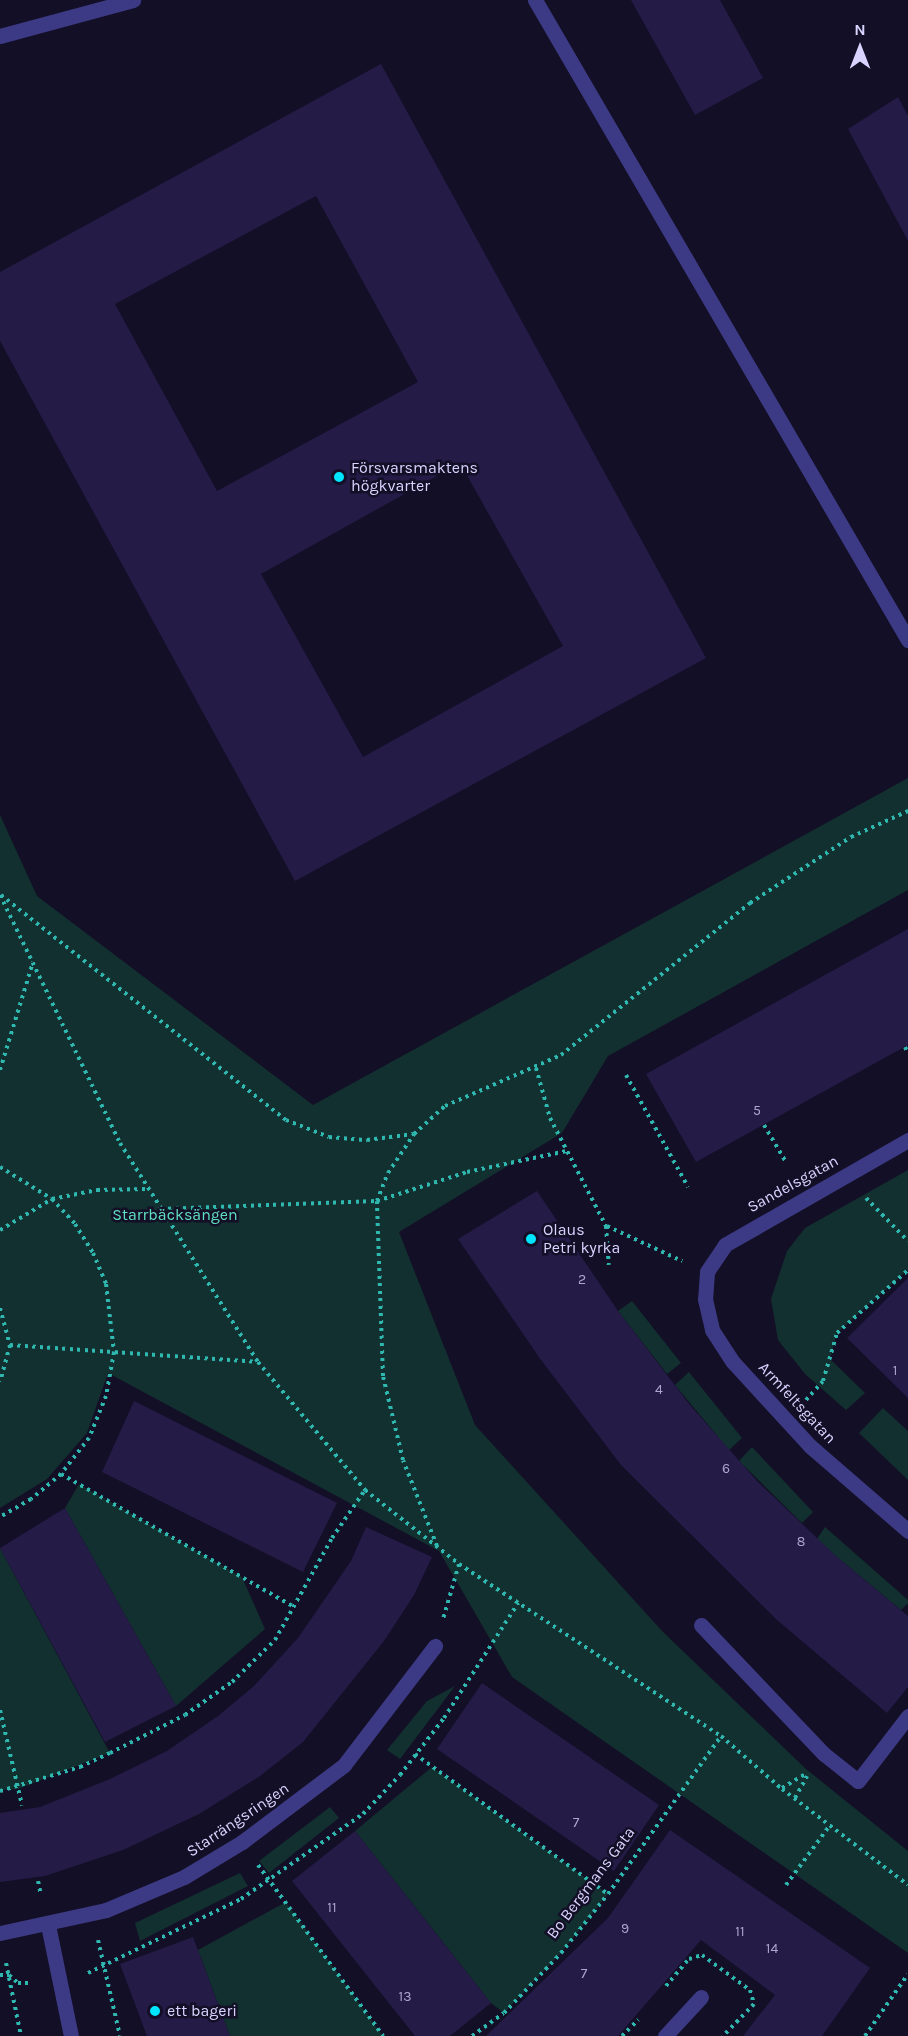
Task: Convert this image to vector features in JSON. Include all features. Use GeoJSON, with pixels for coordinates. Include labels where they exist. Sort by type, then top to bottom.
{"type":"FeatureCollection","features":[{"type":"Feature","properties":{"kind":"street"},"geometry":{"type":"LineString","coordinates":[[0,36],[133,0]]}},
{"type":"Feature","properties":{"kind":"street"},"geometry":{"type":"LineString","coordinates":[[535,0],[908,640]]}},
{"type":"Feature","properties":{"kind":"street","name":"Sandelsgatan"},"geometry":{"type":"LineString","coordinates":[[707,1272],[725,1245],[908,1140]]}},
{"type":"Feature","properties":{"kind":"street","name":"Armfeltsgatan"},"geometry":{"type":"LineString","coordinates":[[707,1272],[705,1299],[711,1330],[733,1362],[810,1446],[908,1531]]}},
{"type":"Feature","properties":{"kind":"street"},"geometry":{"type":"LineString","coordinates":[[701,1625],[824,1755],[858,1781],[908,1716]]}},
{"type":"Feature","properties":{"kind":"street","name":"Starrängsringen"},"geometry":{"type":"LineString","coordinates":[[1,1933],[92,1914],[183,1877],[242,1842],[344,1765],[435,1646]]}},
{"type":"Feature","properties":{"kind":"street"},"geometry":{"type":"LineString","coordinates":[[48,1925],[71,2036]]}},
{"type":"Feature","properties":{"kind":"street"},"geometry":{"type":"LineString","coordinates":[[665,2036],[701,1997]]}},
{"type":"Feature","properties":{"kind":"path"},"geometry":{"type":"LineString","coordinates":[[437,1547],[403,1460],[383,1376],[376,1201],[388,1173],[414,1134],[445,1106],[536,1068],[561,1055],[750,903],[851,837],[908,811]]}},
{"type":"Feature","properties":{"kind":"path"},"geometry":{"type":"LineString","coordinates":[[0,895],[286,1120],[329,1137],[367,1140],[414,1134]]}},
{"type":"Feature","properties":{"kind":"path"},"geometry":{"type":"LineString","coordinates":[[0,895],[120,1143],[160,1209],[258,1362],[365,1490],[459,1564],[721,1736],[782,1789],[908,1885]]}},
{"type":"Feature","properties":{"kind":"path"},"geometry":{"type":"LineString","coordinates":[[0,1070],[33,962]]}},
{"type":"Feature","properties":{"kind":"path"},"geometry":{"type":"LineString","coordinates":[[904,1047],[908,1053]]}},
{"type":"Feature","properties":{"kind":"path"},"geometry":{"type":"LineString","coordinates":[[536,1068],[550,1119],[606,1226],[609,1264]]}},
{"type":"Feature","properties":{"kind":"path"},"geometry":{"type":"LineString","coordinates":[[626,1075],[688,1186]]}},
{"type":"Feature","properties":{"kind":"path"},"geometry":{"type":"LineString","coordinates":[[764,1125],[786,1162]]}},
{"type":"Feature","properties":{"kind":"path"},"geometry":{"type":"LineString","coordinates":[[160,1209],[376,1201],[467,1172],[567,1151]]}},
{"type":"Feature","properties":{"kind":"path"},"geometry":{"type":"LineString","coordinates":[[0,1167],[52,1199],[75,1224],[106,1284],[114,1352],[106,1396],[89,1438],[62,1474],[31,1499],[0,1517]]}},
{"type":"Feature","properties":{"kind":"path"},"geometry":{"type":"LineString","coordinates":[[844,1176],[908,1241]]}},
{"type":"Feature","properties":{"kind":"path"},"geometry":{"type":"LineString","coordinates":[[0,1230],[52,1199],[97,1190],[148,1189]]}},
{"type":"Feature","properties":{"kind":"path"},"geometry":{"type":"LineString","coordinates":[[606,1226],[707,1272]]}},
{"type":"Feature","properties":{"kind":"path"},"geometry":{"type":"LineString","coordinates":[[787,1420],[823,1381],[837,1333],[908,1270]]}},
{"type":"Feature","properties":{"kind":"path"},"geometry":{"type":"LineString","coordinates":[[0,1308],[10,1345],[0,1382]]}},
{"type":"Feature","properties":{"kind":"path"},"geometry":{"type":"LineString","coordinates":[[10,1345],[258,1362]]}},
{"type":"Feature","properties":{"kind":"path"},"geometry":{"type":"LineString","coordinates":[[62,1474],[294,1607]]}},
{"type":"Feature","properties":{"kind":"path"},"geometry":{"type":"LineString","coordinates":[[0,1791],[18,1789],[80,1767],[185,1715],[246,1668],[275,1640],[332,1538],[365,1490]]}},
{"type":"Feature","properties":{"kind":"path"},"geometry":{"type":"LineString","coordinates":[[435,1646],[459,1564]]}},
{"type":"Feature","properties":{"kind":"path"},"geometry":{"type":"LineString","coordinates":[[0,1710],[22,1805]]}},
{"type":"Feature","properties":{"kind":"path","name":"Bo Bergmans Gata"},"geometry":{"type":"LineString","coordinates":[[472,2036],[504,2013],[563,1954],[721,1736]]}},
{"type":"Feature","properties":{"kind":"path"},"geometry":{"type":"LineString","coordinates":[[415,1755],[608,1894]]}},
{"type":"Feature","properties":{"kind":"path"},"geometry":{"type":"LineString","coordinates":[[782,1789],[810,1772],[795,1798]]}},
{"type":"Feature","properties":{"kind":"path"},"geometry":{"type":"LineString","coordinates":[[786,1885],[830,1825]]}},
{"type":"Feature","properties":{"kind":"path"},"geometry":{"type":"LineString","coordinates":[[242,1842],[383,2036]]}},
{"type":"Feature","properties":{"kind":"path"},"geometry":{"type":"LineString","coordinates":[[92,1914],[120,2036]]}},
{"type":"Feature","properties":{"kind":"path"},"geometry":{"type":"LineString","coordinates":[[1,1933],[21,2036]]}},
{"type":"Feature","properties":{"kind":"path"},"geometry":{"type":"LineString","coordinates":[[723,1971],[750,1990],[754,2004],[723,2036]]}},
{"type":"Feature","properties":{"kind":"path"},"geometry":{"type":"LineString","coordinates":[[865,2036],[908,1974]]}},
{"type":"Feature","properties":{"kind":"green space","name":"Starrbäcksängen"},"geometry":{"type":"Polygon","coordinates":[[[908,778],[908,890],[608,1056],[562,1133],[399,1232],[475,1425],[663,1632],[806,1769],[908,1851],[908,1953],[512,1677],[439,1551],[108,1373],[87,1433],[47,1479],[0,1508],[0,815],[37,896],[313,1105],[908,778]]]}},
{"type":"Feature","properties":{"kind":"green space"},"geometry":{"type":"Polygon","coordinates":[[[908,1170],[908,1270],[837,1333],[830,1359],[865,1393],[846,1410],[805,1374],[778,1340],[771,1299],[787,1251],[805,1228],[908,1170]]]}},
{"type":"Feature","properties":{"kind":"green space"},"geometry":{"type":"Polygon","coordinates":[[[632,1301],[681,1363],[667,1374],[618,1311],[632,1301]]]}},
{"type":"Feature","properties":{"kind":"green space"},"geometry":{"type":"Polygon","coordinates":[[[689,1372],[742,1438],[729,1450],[675,1385],[689,1372]]]}},
{"type":"Feature","properties":{"kind":"green space"},"geometry":{"type":"Polygon","coordinates":[[[883,1408],[908,1431],[908,1480],[859,1433],[883,1408]]]}},
{"type":"Feature","properties":{"kind":"green space"},"geometry":{"type":"Polygon","coordinates":[[[752,1447],[813,1512],[802,1523],[739,1461],[752,1447]]]}},
{"type":"Feature","properties":{"kind":"green space"},"geometry":{"type":"Polygon","coordinates":[[[79,1484],[242,1577],[265,1629],[176,1706],[65,1508],[79,1484]]]}},
{"type":"Feature","properties":{"kind":"green space"},"geometry":{"type":"Polygon","coordinates":[[[825,1527],[908,1600],[901,1610],[817,1539],[825,1527]]]}},
{"type":"Feature","properties":{"kind":"green space"},"geometry":{"type":"Polygon","coordinates":[[[0,1548],[110,1753],[18,1789],[0,1790],[0,1548]]]}},
{"type":"Feature","properties":{"kind":"green space"},"geometry":{"type":"Polygon","coordinates":[[[455,1686],[400,1759],[387,1750],[427,1701],[455,1686]]]}},
{"type":"Feature","properties":{"kind":"green space"},"geometry":{"type":"Polygon","coordinates":[[[432,1767],[608,1894],[561,1953],[504,2013],[491,2003],[355,1831],[432,1767]]]}},
{"type":"Feature","properties":{"kind":"green space"},"geometry":{"type":"Polygon","coordinates":[[[330,1807],[339,1818],[269,1873],[259,1861],[330,1807]]]}},
{"type":"Feature","properties":{"kind":"green space"},"geometry":{"type":"Polygon","coordinates":[[[240,1873],[248,1886],[140,1941],[135,1923],[240,1873]]]}},
{"type":"Feature","properties":{"kind":"green space"},"geometry":{"type":"Polygon","coordinates":[[[286,1902],[383,2036],[230,2036],[198,1950],[286,1902]]]}},
{"type":"Feature","properties":{"kind":"building"},"geometry":{"type":"Polygon","coordinates":[[[631,0],[720,0],[763,78],[695,115],[631,0]]]}},
{"type":"Feature","properties":{"kind":"building","name":"Försvarsmaktens högkvarter"},"geometry":{"type":"Polygon","coordinates":[[[381,64],[706,658],[295,881],[0,341],[0,272],[381,64]],[[316,196],[115,304],[217,491],[418,382],[316,196]],[[460,463],[261,574],[363,757],[563,646],[460,463]]]}},
{"type":"Feature","properties":{"kind":"building"},"geometry":{"type":"Polygon","coordinates":[[[898,97],[908,116],[908,241],[848,129],[898,97]]]}},
{"type":"Feature","properties":{"kind":"building"},"geometry":{"type":"Polygon","coordinates":[[[908,929],[908,1045],[696,1162],[646,1074],[908,929]]]}},
{"type":"Feature","properties":{"kind":"building"},"geometry":{"type":"Polygon","coordinates":[[[537,1191],[618,1311],[690,1405],[757,1481],[837,1557],[908,1616],[908,1687],[887,1713],[777,1620],[621,1465],[541,1360],[458,1239],[537,1191]]]}},
{"type":"Feature","properties":{"kind":"building"},"geometry":{"type":"Polygon","coordinates":[[[908,1278],[908,1398],[847,1338],[908,1278]]]}},
{"type":"Feature","properties":{"kind":"building"},"geometry":{"type":"Polygon","coordinates":[[[134,1401],[337,1503],[303,1572],[102,1472],[134,1401]]]}},
{"type":"Feature","properties":{"kind":"building"},"geometry":{"type":"Polygon","coordinates":[[[65,1508],[176,1706],[105,1742],[0,1548],[65,1508]]]}},
{"type":"Feature","properties":{"kind":"building"},"geometry":{"type":"Polygon","coordinates":[[[366,1527],[432,1557],[414,1595],[384,1641],[303,1742],[260,1776],[199,1814],[123,1850],[45,1876],[0,1882],[0,1813],[40,1807],[110,1779],[167,1751],[218,1716],[254,1686],[298,1638],[351,1561],[366,1527]]]}},
{"type":"Feature","properties":{"kind":"building"},"geometry":{"type":"Polygon","coordinates":[[[482,1683],[659,1805],[614,1871],[437,1749],[482,1683]]]}},
{"type":"Feature","properties":{"kind":"building"},"geometry":{"type":"Polygon","coordinates":[[[670,1830],[870,1968],[822,2036],[743,2036],[775,1995],[701,1940],[618,2036],[486,2036],[608,1918],[670,1830]]]}},
{"type":"Feature","properties":{"kind":"building"},"geometry":{"type":"Polygon","coordinates":[[[355,1831],[491,2003],[450,2036],[415,2036],[292,1881],[355,1831]]]}},
{"type":"Feature","properties":{"kind":"building"},"geometry":{"type":"Polygon","coordinates":[[[193,1937],[230,2036],[147,2036],[120,1964],[193,1937]]]}},
{"type":"Feature","properties":{"kind":"place","name":"Försvarsmaktens högkvarter"},"geometry":{"type":"Point","coordinates":[339,477]}},
{"type":"Feature","properties":{"kind":"place","name":"Olaus Petri kyrka"},"geometry":{"type":"Point","coordinates":[531,1239]}},
{"type":"Feature","properties":{"kind":"place","name":"ett bageri"},"geometry":{"type":"Point","coordinates":[155,2011]}}]}
